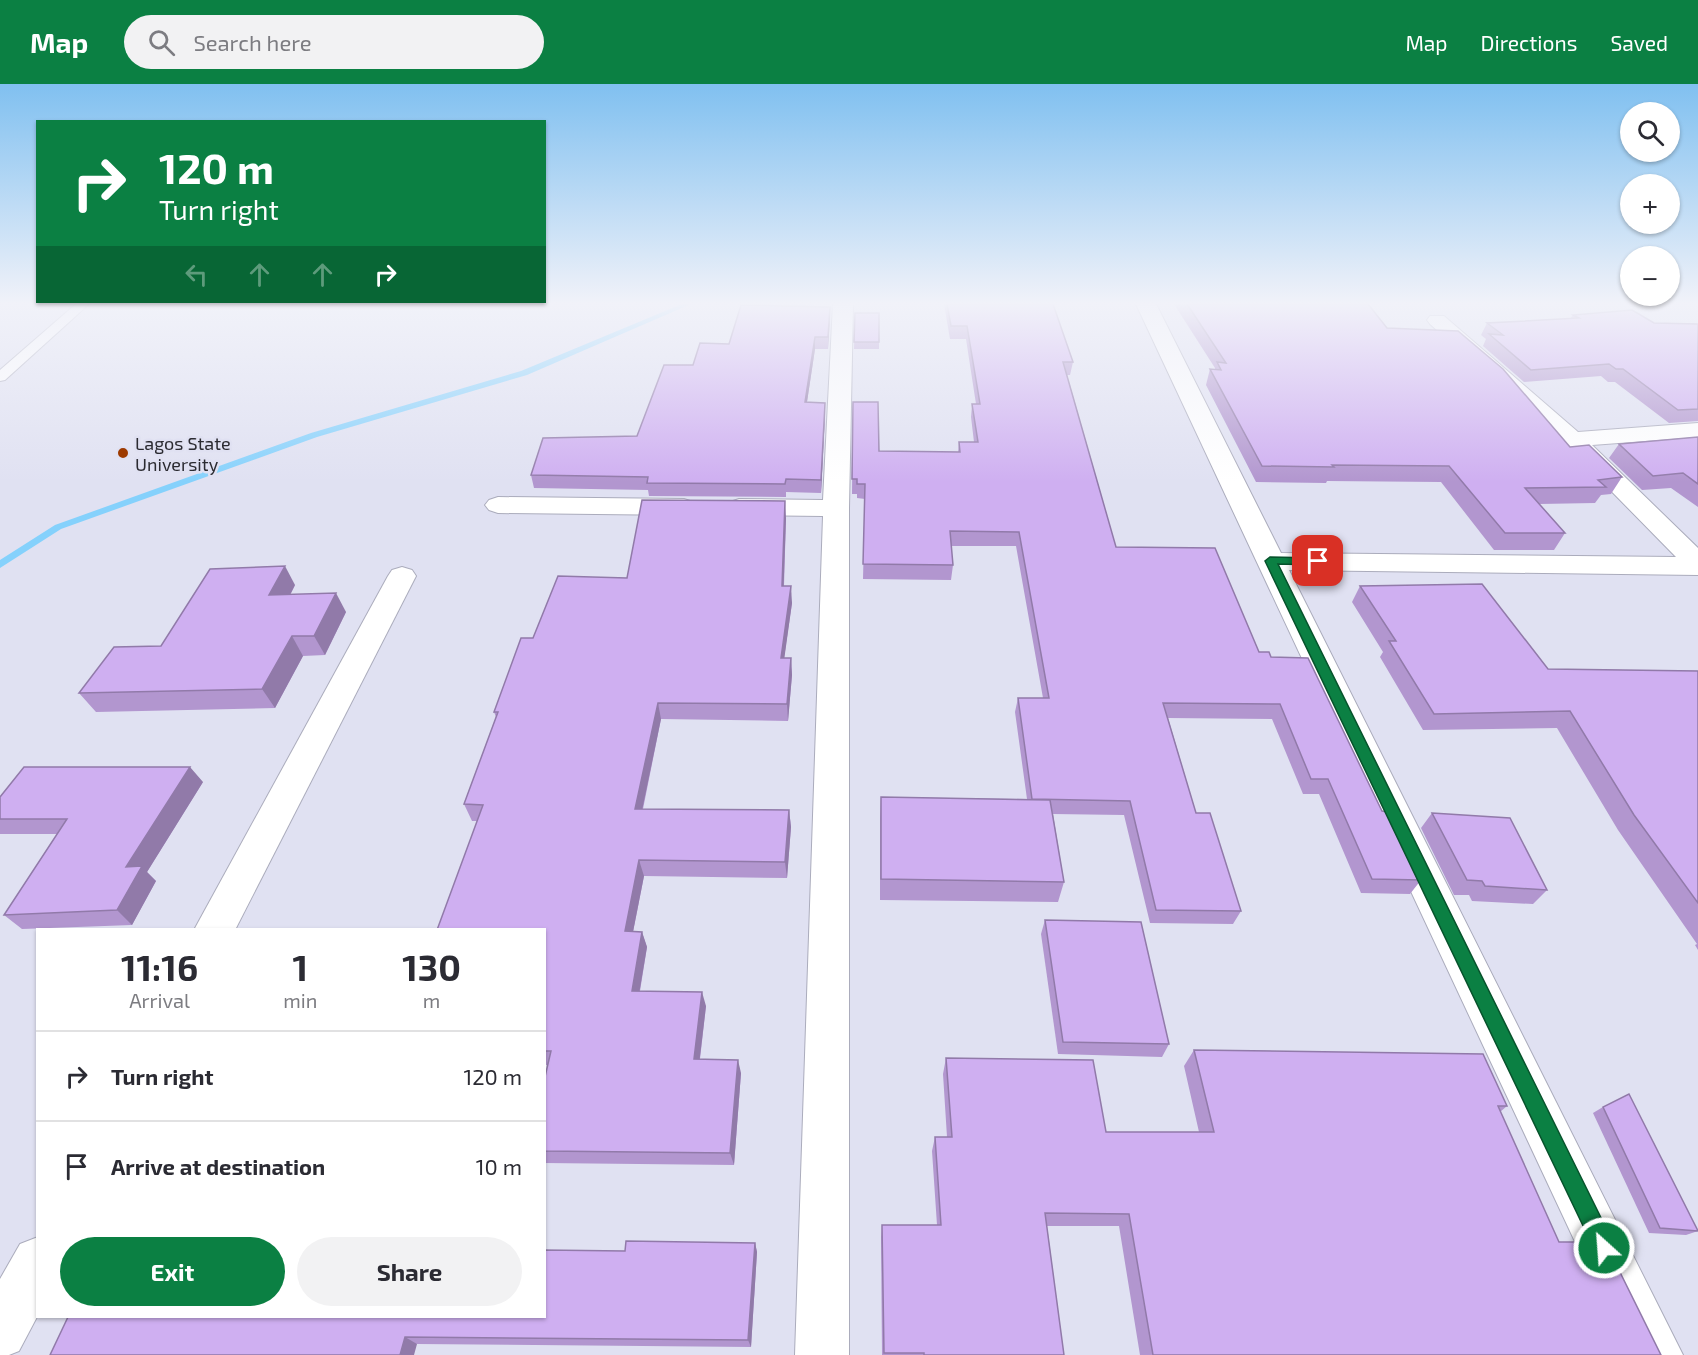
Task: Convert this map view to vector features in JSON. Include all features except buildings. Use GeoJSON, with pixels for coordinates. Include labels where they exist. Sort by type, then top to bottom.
{"type":"FeatureCollection","features":[{"type":"Feature","properties":{"kind":"street"},"geometry":{"type":"LineString","coordinates":[[822,1355],[836,508],[841,363]]}},
{"type":"Feature","properties":{"kind":"street"},"geometry":{"type":"LineString","coordinates":[[1175,363],[1656,1355]]}},
{"type":"Feature","properties":{"kind":"street"},"geometry":{"type":"LineString","coordinates":[[1486,363],[1572,439],[1698,565]]}},
{"type":"Feature","properties":{"kind":"street"},"geometry":{"type":"LineString","coordinates":[[1572,439],[1698,430]]}},
{"type":"Feature","properties":{"kind":"street"},"geometry":{"type":"LineString","coordinates":[[498,505],[836,508]]}},
{"type":"Feature","properties":{"kind":"street"},"geometry":{"type":"LineString","coordinates":[[1270,561],[1698,565]]}},
{"type":"Feature","properties":{"kind":"street"},"geometry":{"type":"LineString","coordinates":[[215,928],[402,576]]}},
{"type":"Feature","properties":{"kind":"street"},"geometry":{"type":"LineString","coordinates":[[0,1332],[36,1266]]}},
{"type":"Feature","properties":{"kind":"lane"},"geometry":{"type":"LineString","coordinates":[[0,377],[16,363]]}},
{"type":"Feature","properties":{"kind":"waterway"},"geometry":{"type":"LineString","coordinates":[[0,565],[58,527],[314,435],[524,373],[547,363]]}},
{"type":"Feature","properties":{"kind":"place","name":"Lagos State University"},"geometry":{"type":"Point","coordinates":[123,453]}},
{"type":"Feature","properties":{"kind":"route"},"geometry":{"type":"LineString","coordinates":[[1318,561],[1270,561],[1604,1248]]}}]}
